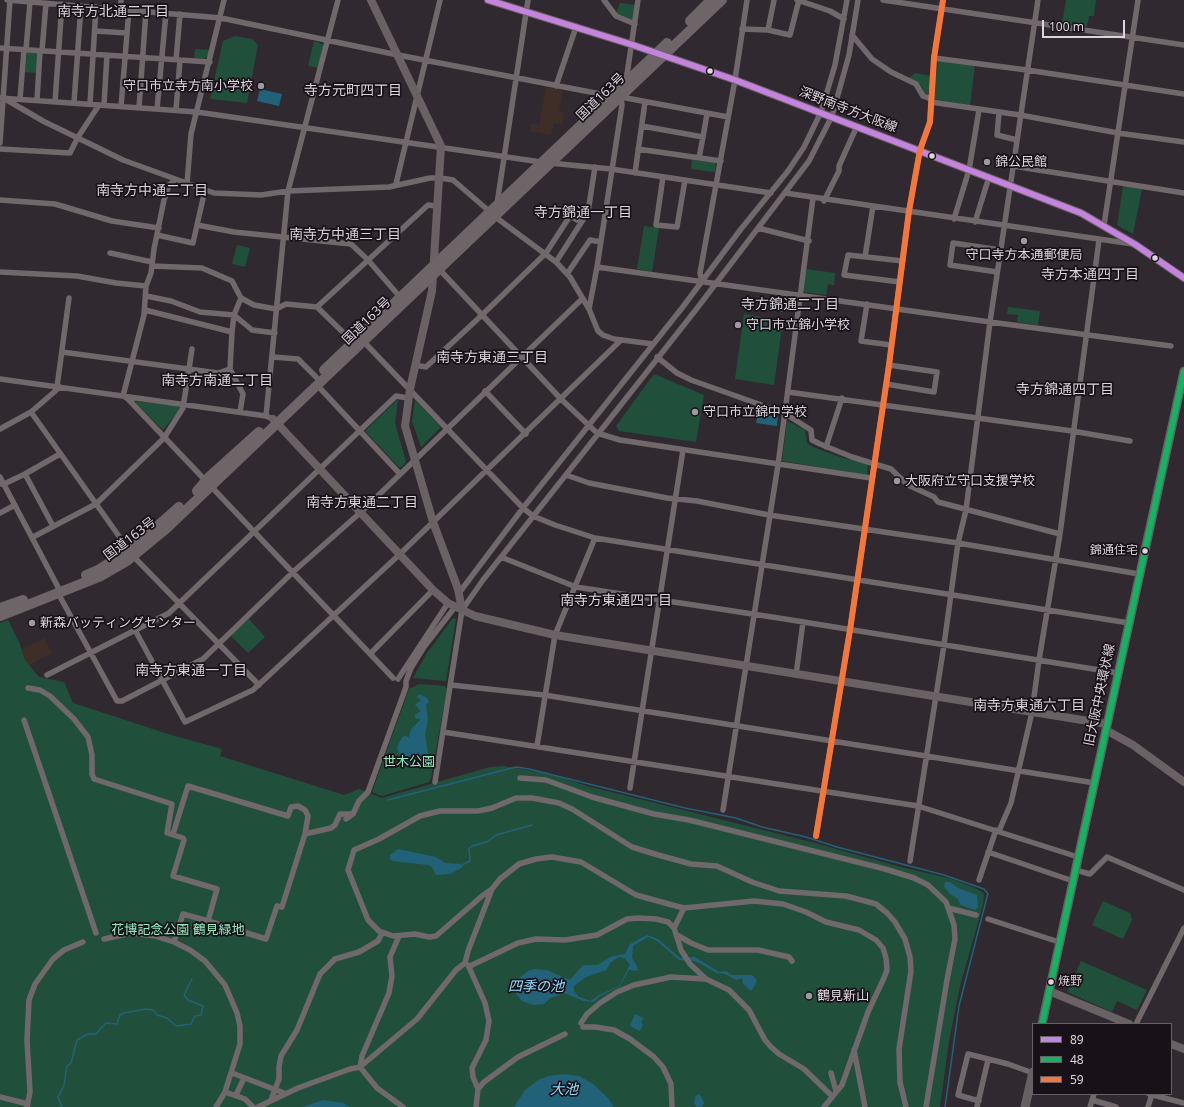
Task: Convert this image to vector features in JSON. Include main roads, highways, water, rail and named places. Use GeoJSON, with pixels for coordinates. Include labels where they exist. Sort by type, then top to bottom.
{"type":"FeatureCollection","features":[{"type":"Feature","properties":{"kind":"highway","name":"国道163号"},"geometry":{"type":"LineString","coordinates":[[0,610],[101,576],[132,553],[208,484],[272,420],[364,342],[492,214],[551,163],[616,96],[660,54],[711,0]]}},
{"type":"Feature","properties":{"kind":"highway","name":"国道163号"},"geometry":{"type":"LineString","coordinates":[[492,214],[496,204],[616,96],[626,82],[722,0]]}},
{"type":"Feature","properties":{"kind":"highway","name":"国道163号"},"geometry":{"type":"LineString","coordinates":[[317,381],[353,342],[400,297],[436,269]]}},
{"type":"Feature","properties":{"kind":"main road","name":"旧大阪中央環状線"},"geometry":{"type":"LineString","coordinates":[[1042,1023],[1184,371]]}},
{"type":"Feature","properties":{"kind":"main road"},"geometry":{"type":"LineString","coordinates":[[1026,1107],[1032,1077]]}},
{"type":"Feature","properties":{"kind":"water"},"geometry":{"type":"Polygon","coordinates":[[[260,89],[282,94],[279,106],[257,101],[260,89]]]}},
{"type":"Feature","properties":{"kind":"water"},"geometry":{"type":"Polygon","coordinates":[[[764,299],[784,302],[783,312],[763,309],[764,299]]]}},
{"type":"Feature","properties":{"kind":"water"},"geometry":{"type":"Polygon","coordinates":[[[758,414],[778,417],[777,426],[756,423],[758,414]]]}},
{"type":"Feature","properties":{"kind":"water"},"geometry":{"type":"Polygon","coordinates":[[[419,694],[427,698],[429,701],[426,705],[428,720],[425,735],[428,753],[423,762],[411,765],[406,764],[401,759],[397,748],[401,739],[404,736],[409,737],[411,729],[421,719],[415,718],[415,715],[421,711],[415,705],[421,700],[417,697],[419,694]]]}},
{"type":"Feature","properties":{"kind":"water"},"geometry":{"type":"Polygon","coordinates":[[[398,849],[436,857],[445,863],[460,864],[463,867],[450,874],[436,875],[432,867],[428,865],[393,861],[390,859],[390,855],[398,849]]]}},
{"type":"Feature","properties":{"kind":"water"},"geometry":{"type":"Polygon","coordinates":[[[945,882],[950,882],[958,888],[977,895],[978,907],[975,910],[961,905],[957,898],[950,894],[944,887],[945,882]]]}},
{"type":"Feature","properties":{"kind":"water","name":"四季の池"},"geometry":{"type":"Polygon","coordinates":[[[647,935],[658,939],[680,958],[695,957],[719,972],[726,971],[731,975],[752,975],[757,980],[751,991],[743,984],[742,978],[736,980],[725,974],[717,973],[695,961],[679,960],[657,941],[648,937],[633,946],[632,958],[638,971],[629,970],[620,986],[599,997],[594,1002],[583,1001],[565,993],[550,998],[544,1004],[534,1005],[522,1001],[516,994],[517,980],[528,971],[534,969],[547,970],[570,980],[583,965],[598,965],[610,957],[625,954],[630,944],[647,935]],[[619,957],[611,962],[606,970],[586,977],[574,986],[574,991],[579,997],[591,1001],[599,995],[619,986],[630,965],[625,958],[619,957]]]}},
{"type":"Feature","properties":{"kind":"water"},"geometry":{"type":"Polygon","coordinates":[[[635,1014],[646,1019],[643,1018],[641,1023],[643,1024],[640,1031],[630,1026],[635,1014]]]}},
{"type":"Feature","properties":{"kind":"water","name":"大池"},"geometry":{"type":"Polygon","coordinates":[[[564,1074],[579,1076],[593,1084],[608,1098],[614,1107],[514,1107],[525,1090],[538,1080],[548,1076],[564,1074]]]}},
{"type":"Feature","properties":{"kind":"water"},"geometry":{"type":"Polygon","coordinates":[[[698,1094],[701,1096],[704,1103],[702,1107],[697,1107],[694,1104],[695,1097],[698,1094]]]}},
{"type":"Feature","properties":{"kind":"water"},"geometry":{"type":"Polygon","coordinates":[[[323,1100],[343,1103],[350,1107],[303,1107],[323,1100]]]}},
{"type":"Feature","properties":{"kind":"waterway"},"geometry":{"type":"LineString","coordinates":[[388,800],[516,767],[685,808],[736,818],[762,827],[806,837],[837,847],[944,875],[984,889],[988,894],[959,1006],[945,1107]]}},
{"type":"Feature","properties":{"kind":"waterway"},"geometry":{"type":"LineString","coordinates":[[462,865],[470,861],[469,848],[472,846],[487,842],[496,835],[532,825]]}},
{"type":"Feature","properties":{"kind":"waterway"},"geometry":{"type":"LineString","coordinates":[[62,1107],[58,1097],[64,1085],[67,1066],[71,1063],[77,1040],[88,1034],[96,1034],[106,1023],[117,1024],[120,1015],[124,1013],[146,1009],[153,1010],[157,1015],[167,1018],[176,1026],[191,1024],[195,1016],[201,1015],[203,1006],[188,1000],[184,995],[192,979]]}},
{"type":"Feature","properties":{"kind":"place","name":"守口市立寺方南小学校"},"geometry":{"type":"Point","coordinates":[261,86]}},
{"type":"Feature","properties":{"kind":"place","name":"錦公民館"},"geometry":{"type":"Point","coordinates":[987,162]}},
{"type":"Feature","properties":{"kind":"place","name":"守口寺方本通郵便局"},"geometry":{"type":"Point","coordinates":[1024,241]}},
{"type":"Feature","properties":{"kind":"place","name":"守口市立錦小学校"},"geometry":{"type":"Point","coordinates":[738,325]}},
{"type":"Feature","properties":{"kind":"place","name":"守口市立錦中学校"},"geometry":{"type":"Point","coordinates":[695,412]}},
{"type":"Feature","properties":{"kind":"place","name":"大阪府立守口支援学校"},"geometry":{"type":"Point","coordinates":[897,481]}},
{"type":"Feature","properties":{"kind":"place","name":"錦通住宅"},"geometry":{"type":"Point","coordinates":[1145,551]}},
{"type":"Feature","properties":{"kind":"place","name":"新森バッティングセンター"},"geometry":{"type":"Point","coordinates":[32,623]}},
{"type":"Feature","properties":{"kind":"place","name":"焼野"},"geometry":{"type":"Point","coordinates":[1051,982]}},
{"type":"Feature","properties":{"kind":"place","name":"鶴見新山"},"geometry":{"type":"Point","coordinates":[809,996]}},
{"type":"Feature","properties":{"kind":"district","name":"南寺方北通二丁目"},"geometry":{"type":"Point","coordinates":[113,12]}},
{"type":"Feature","properties":{"kind":"district","name":"寺方元町四丁目"},"geometry":{"type":"Point","coordinates":[353,91]}},
{"type":"Feature","properties":{"kind":"district","name":"南寺方中通二丁目"},"geometry":{"type":"Point","coordinates":[152,191]}},
{"type":"Feature","properties":{"kind":"district","name":"寺方錦通一丁目"},"geometry":{"type":"Point","coordinates":[583,213]}},
{"type":"Feature","properties":{"kind":"district","name":"南寺方中通三丁目"},"geometry":{"type":"Point","coordinates":[345,235]}},
{"type":"Feature","properties":{"kind":"district","name":"寺方本通四丁目"},"geometry":{"type":"Point","coordinates":[1090,275]}},
{"type":"Feature","properties":{"kind":"district","name":"寺方錦通二丁目"},"geometry":{"type":"Point","coordinates":[790,305]}},
{"type":"Feature","properties":{"kind":"district","name":"南寺方東通三丁目"},"geometry":{"type":"Point","coordinates":[492,358]}},
{"type":"Feature","properties":{"kind":"district","name":"南寺方南通二丁目"},"geometry":{"type":"Point","coordinates":[217,381]}},
{"type":"Feature","properties":{"kind":"district","name":"寺方錦通四丁目"},"geometry":{"type":"Point","coordinates":[1065,390]}},
{"type":"Feature","properties":{"kind":"district","name":"南寺方東通二丁目"},"geometry":{"type":"Point","coordinates":[362,503]}},
{"type":"Feature","properties":{"kind":"district","name":"南寺方東通四丁目"},"geometry":{"type":"Point","coordinates":[616,601]}},
{"type":"Feature","properties":{"kind":"district","name":"南寺方東通一丁目"},"geometry":{"type":"Point","coordinates":[191,671]}},
{"type":"Feature","properties":{"kind":"district","name":"南寺方東通六丁目"},"geometry":{"type":"Point","coordinates":[1029,706]}},
{"type":"Feature","properties":{"kind":"park label","name":"世木公園"},"geometry":{"type":"Point","coordinates":[409,762]}},
{"type":"Feature","properties":{"kind":"park label","name":"花博記念公園 鶴見緑地"},"geometry":{"type":"Point","coordinates":[178,930]}}]}
